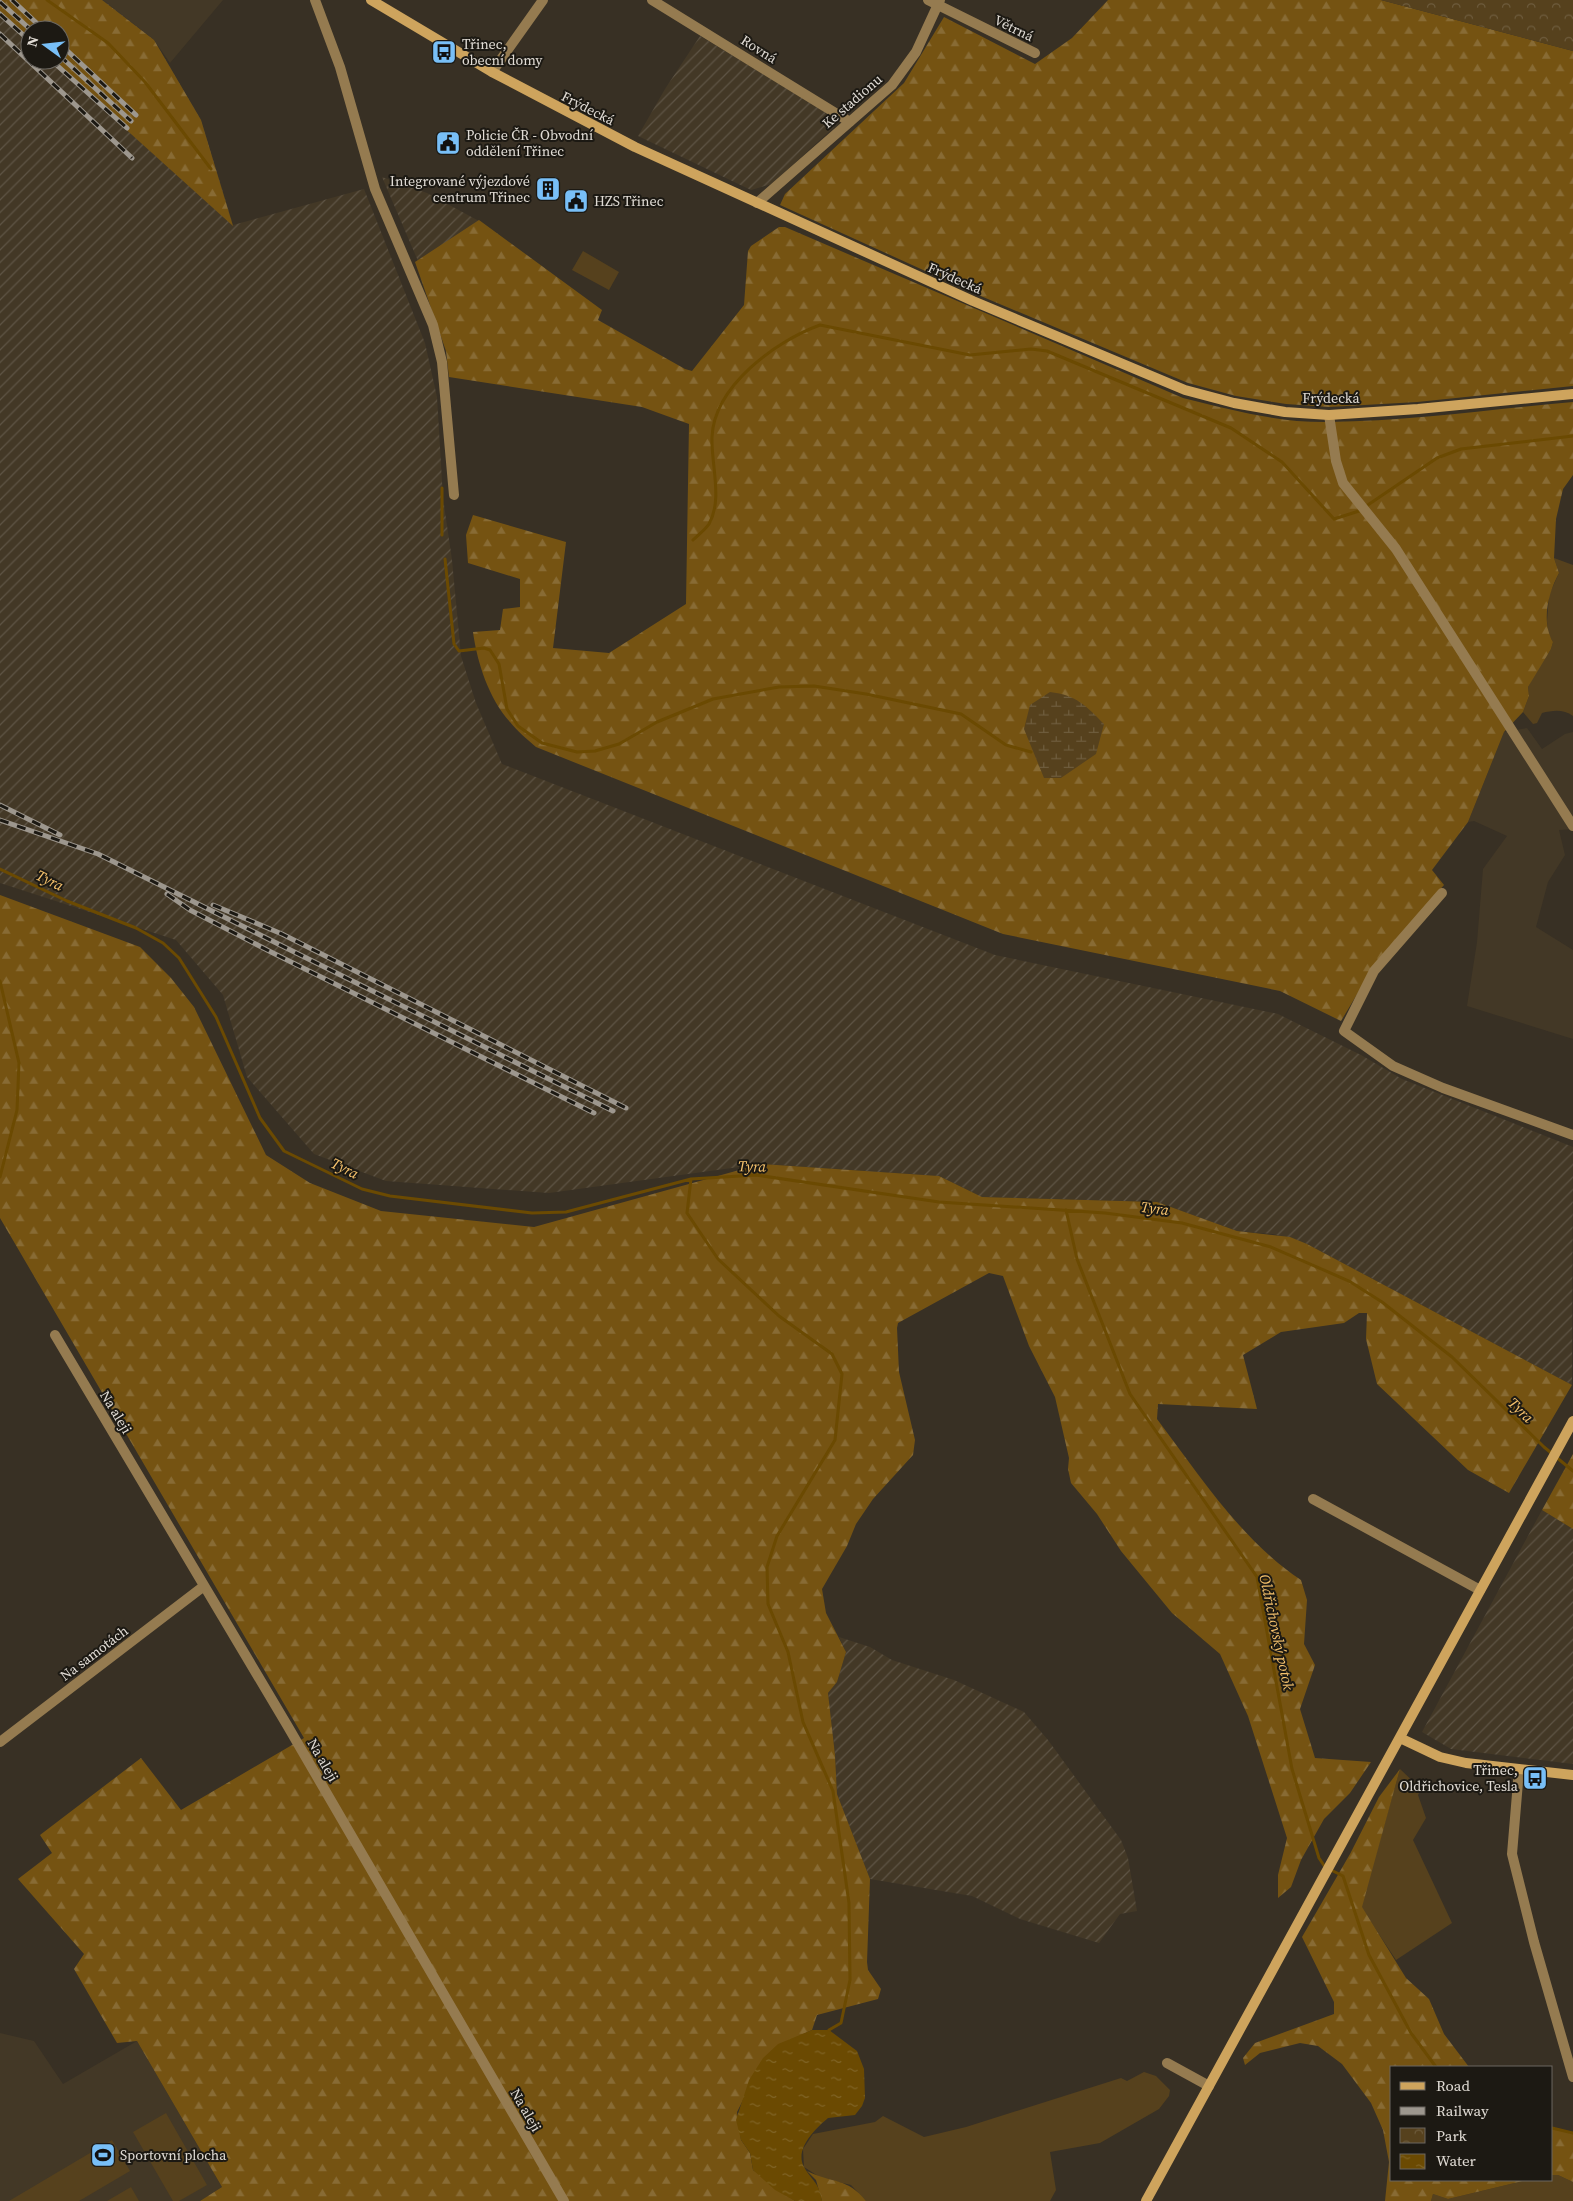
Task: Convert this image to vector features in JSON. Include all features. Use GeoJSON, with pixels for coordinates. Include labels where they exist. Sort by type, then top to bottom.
{"type":"FeatureCollection","features":[{"type":"Feature","properties":{"kind":"main road","name":"Frýdecká"},"geometry":{"type":"LineString","coordinates":[[371,0],[492,72],[635,147],[973,301],[1185,390],[1234,403],[1286,412],[1329,415],[1418,409],[1573,394]]}},
{"type":"Feature","properties":{"kind":"main road"},"geometry":{"type":"LineString","coordinates":[[1146,2201],[1573,1421]]}},
{"type":"Feature","properties":{"kind":"main road"},"geometry":{"type":"LineString","coordinates":[[1400,1738],[1440,1757],[1519,1770],[1573,1775]]}},
{"type":"Feature","properties":{"kind":"street"},"geometry":{"type":"LineString","coordinates":[[315,0],[340,67],[375,189],[433,325],[442,362],[454,495]]}},
{"type":"Feature","properties":{"kind":"street"},"geometry":{"type":"LineString","coordinates":[[492,72],[543,0]]}},
{"type":"Feature","properties":{"kind":"street","name":"Rovná"},"geometry":{"type":"LineString","coordinates":[[652,0],[850,122]]}},
{"type":"Feature","properties":{"kind":"street","name":"Větrná"},"geometry":{"type":"LineString","coordinates":[[928,0],[939,3],[1035,53]]}},
{"type":"Feature","properties":{"kind":"street","name":"Ke stadionu"},"geometry":{"type":"LineString","coordinates":[[758,203],[892,85],[916,52],[939,3]]}},
{"type":"Feature","properties":{"kind":"street"},"geometry":{"type":"LineString","coordinates":[[1329,415],[1336,461],[1342,483],[1396,549],[1573,826]]}},
{"type":"Feature","properties":{"kind":"street"},"geometry":{"type":"LineString","coordinates":[[1442,893],[1374,971],[1344,1031],[1394,1066],[1443,1088],[1573,1135]]}},
{"type":"Feature","properties":{"kind":"street","name":"Na aleji"},"geometry":{"type":"LineString","coordinates":[[55,1335],[564,2201]]}},
{"type":"Feature","properties":{"kind":"street"},"geometry":{"type":"LineString","coordinates":[[1312,1498],[1480,1590]]}},
{"type":"Feature","properties":{"kind":"street","name":"Na samotách"},"geometry":{"type":"LineString","coordinates":[[0,1742],[204,1586]]}},
{"type":"Feature","properties":{"kind":"street"},"geometry":{"type":"LineString","coordinates":[[1519,1770],[1512,1854],[1534,1942],[1573,2077]]}},
{"type":"Feature","properties":{"kind":"street"},"geometry":{"type":"LineString","coordinates":[[1167,2063],[1208,2086]]}},
{"type":"Feature","properties":{"kind":"shaded area"},"geometry":{"type":"Polygon","coordinates":[[[0,0],[103,0],[154,40],[201,120],[233,225],[364,189],[425,343],[437,397],[443,498],[452,560],[461,656],[476,703],[502,764],[995,955],[1278,1014],[1361,1055],[1402,1079],[1573,1147],[1572,1385],[1307,1244],[1273,1234],[1237,1231],[1157,1202],[982,1197],[939,1176],[761,1164],[549,1193],[386,1181],[314,1154],[247,1077],[223,995],[176,940],[0,883],[0,0]]]}},
{"type":"Feature","properties":{"kind":"shaded area"},"geometry":{"type":"Polygon","coordinates":[[[103,0],[223,0],[170,63],[154,40],[103,0]]]}},
{"type":"Feature","properties":{"kind":"shaded area"},"geometry":{"type":"Polygon","coordinates":[[[700,36],[824,111],[834,127],[772,184],[751,190],[638,136],[665,89],[700,36]]]}},
{"type":"Feature","properties":{"kind":"shaded area"},"geometry":{"type":"Polygon","coordinates":[[[382,177],[427,193],[479,221],[421,268],[382,177]]]}},
{"type":"Feature","properties":{"kind":"shaded area"},"geometry":{"type":"Polygon","coordinates":[[[1527,728],[1542,749],[1565,734],[1573,732],[1573,829],[1559,830],[1565,855],[1548,882],[1536,927],[1573,950],[1573,1039],[1467,1006],[1477,942],[1483,869],[1507,836],[1474,821],[1468,822],[1504,732],[1527,728]]]}},
{"type":"Feature","properties":{"kind":"shaded area"},"geometry":{"type":"Polygon","coordinates":[[[1542,1510],[1573,1529],[1573,1764],[1451,1749],[1422,1732],[1542,1510]]]}},
{"type":"Feature","properties":{"kind":"shaded area"},"geometry":{"type":"Polygon","coordinates":[[[839,1637],[870,1647],[892,1660],[954,1680],[1024,1712],[1048,1740],[1121,1840],[1128,1858],[1137,1911],[1120,1914],[1099,1943],[1020,1919],[972,1896],[870,1879],[837,1794],[828,1693],[837,1682],[846,1652],[839,1637]]]}},
{"type":"Feature","properties":{"kind":"shaded area"},"geometry":{"type":"Polygon","coordinates":[[[0,2033],[34,2041],[63,2084],[137,2041],[222,2187],[200,2201],[0,2201],[0,2033]]]}},
{"type":"Feature","properties":{"kind":"green space"},"geometry":{"type":"Polygon","coordinates":[[[0,0],[102,0],[154,40],[201,120],[233,226],[60,70],[70,70],[70,20],[20,20],[20,34],[0,16],[0,0]]]}},
{"type":"Feature","properties":{"kind":"green space"},"geometry":{"type":"Polygon","coordinates":[[[1108,0],[1381,0],[1573,51],[1573,386],[1417,402],[1329,407],[1286,404],[1236,396],[1188,383],[976,294],[780,205],[785,194],[904,83],[944,17],[1035,64],[1072,38],[1108,0]]]}},
{"type":"Feature","properties":{"kind":"green space"},"geometry":{"type":"Polygon","coordinates":[[[1381,0],[1573,0],[1573,51],[1381,0]]]}},
{"type":"Feature","properties":{"kind":"green space"},"geometry":{"type":"Polygon","coordinates":[[[479,220],[602,310],[598,320],[685,369],[692,371],[744,305],[748,251],[751,246],[779,227],[785,227],[1183,398],[1237,411],[1274,418],[1329,422],[1421,417],[1573,402],[1573,475],[1563,489],[1556,519],[1554,558],[1559,573],[1547,608],[1547,626],[1553,642],[1551,649],[1528,687],[1529,696],[1523,712],[1504,732],[1468,822],[1432,870],[1444,885],[1377,961],[1341,1021],[1280,991],[1003,934],[536,747],[522,735],[503,713],[490,691],[481,668],[473,632],[500,630],[503,609],[520,607],[520,579],[468,563],[466,535],[473,515],[566,542],[553,648],[609,653],[686,604],[689,424],[642,407],[449,377],[446,351],[415,262],[479,220]]]}},
{"type":"Feature","properties":{"kind":"green space"},"geometry":{"type":"Polygon","coordinates":[[[583,251],[619,272],[609,290],[572,270],[583,251]]]}},
{"type":"Feature","properties":{"kind":"green space"},"geometry":{"type":"Polygon","coordinates":[[[1554,558],[1573,565],[1573,716],[1562,711],[1546,712],[1542,713],[1537,723],[1533,724],[1523,712],[1529,696],[1528,687],[1551,649],[1553,642],[1548,634],[1547,621],[1549,595],[1559,573],[1554,558]]]}},
{"type":"Feature","properties":{"kind":"green space"},"geometry":{"type":"Polygon","coordinates":[[[1050,692],[1059,693],[1080,702],[1104,724],[1096,754],[1061,778],[1044,778],[1024,729],[1030,705],[1050,692]]]}},
{"type":"Feature","properties":{"kind":"green space"},"geometry":{"type":"Polygon","coordinates":[[[0,895],[140,947],[171,978],[194,1007],[266,1155],[310,1183],[381,1211],[534,1227],[761,1164],[939,1176],[982,1197],[1157,1202],[1237,1231],[1290,1237],[1307,1244],[1572,1385],[1509,1493],[1468,1470],[1377,1384],[1366,1339],[1367,1313],[1359,1313],[1344,1323],[1281,1332],[1243,1355],[1257,1409],[1158,1404],[1157,1419],[1240,1527],[1279,1564],[1301,1580],[1307,1600],[1304,1644],[1315,1665],[1300,1709],[1315,1758],[1371,1762],[1350,1793],[1324,1819],[1301,1860],[1291,1887],[1278,1898],[1278,1875],[1287,1838],[1248,1716],[1220,1654],[1172,1613],[1121,1551],[1097,1514],[1071,1483],[1068,1469],[1069,1458],[1055,1397],[1029,1346],[1003,1276],[989,1273],[898,1323],[899,1372],[915,1440],[913,1455],[873,1499],[856,1524],[847,1546],[822,1589],[826,1613],[846,1652],[837,1682],[828,1693],[837,1794],[870,1879],[867,1962],[868,1970],[881,1989],[878,1999],[817,2015],[812,2030],[797,2037],[744,2098],[737,2112],[741,2140],[750,2153],[753,2170],[795,2201],[200,2201],[222,2187],[137,2041],[117,2043],[74,1969],[84,1954],[18,1879],[52,1853],[40,1835],[141,1758],[181,1810],[304,1738],[0,1218],[0,895]]]}},
{"type":"Feature","properties":{"kind":"green space"},"geometry":{"type":"Polygon","coordinates":[[[1573,1454],[1573,1529],[1542,1510],[1573,1454]]]}},
{"type":"Feature","properties":{"kind":"green space"},"geometry":{"type":"Polygon","coordinates":[[[1400,1769],[1421,1789],[1418,1795],[1426,1818],[1413,1840],[1452,1923],[1396,1960],[1361,1907],[1400,1769]]]}},
{"type":"Feature","properties":{"kind":"green space"},"geometry":{"type":"Polygon","coordinates":[[[1400,1769],[1362,1907],[1406,1978],[1429,1999],[1444,2034],[1468,2066],[1390,2066],[1390,2181],[1523,2181],[1448,2199],[1433,2194],[1431,2201],[1385,2201],[1389,2162],[1383,2130],[1371,2103],[1342,2064],[1318,2046],[1300,2043],[1260,2053],[1245,2065],[1243,2058],[1255,2043],[1334,2014],[1334,2002],[1302,1937],[1350,1854],[1379,1797],[1400,1769]]]}},
{"type":"Feature","properties":{"kind":"green space"},"geometry":{"type":"Polygon","coordinates":[[[1144,2072],[1156,2076],[1170,2090],[1169,2096],[1159,2109],[1100,2143],[1050,2152],[1056,2190],[1050,2201],[866,2201],[851,2185],[821,2178],[804,2167],[803,2149],[813,2134],[875,2122],[883,2116],[924,2137],[966,2127],[1121,2078],[1127,2081],[1144,2072]]]}},
{"type":"Feature","properties":{"kind":"green space"},"geometry":{"type":"Polygon","coordinates":[[[166,2113],[207,2185],[179,2201],[173,2201],[133,2132],[166,2113]]]}},
{"type":"Feature","properties":{"kind":"green space"},"geometry":{"type":"Polygon","coordinates":[[[1553,2128],[1573,2134],[1573,2182],[1558,2175],[1553,2175],[1553,2128]]]}},
{"type":"Feature","properties":{"kind":"green space","name":"Sportovní plocha"},"geometry":{"type":"Polygon","coordinates":[[[112,2140],[130,2171],[79,2201],[9,2201],[112,2140]]]}},
{"type":"Feature","properties":{"kind":"green space"},"geometry":{"type":"Polygon","coordinates":[[[807,2171],[846,2184],[859,2193],[866,2201],[822,2201],[816,2180],[807,2171]]]}},
{"type":"Feature","properties":{"kind":"green space"},"geometry":{"type":"Polygon","coordinates":[[[1553,2175],[1558,2175],[1573,2182],[1573,2201],[1431,2201],[1433,2194],[1448,2199],[1523,2181],[1553,2181],[1553,2175]]]}},
{"type":"Feature","properties":{"kind":"green space"},"geometry":{"type":"Polygon","coordinates":[[[131,2187],[139,2201],[107,2201],[131,2187]]]}},
{"type":"Feature","properties":{"kind":"water"},"geometry":{"type":"Polygon","coordinates":[[[812,2030],[829,2030],[857,2051],[864,2069],[865,2098],[855,2115],[828,2118],[812,2133],[804,2146],[802,2160],[804,2167],[817,2186],[822,2201],[795,2201],[775,2190],[753,2170],[750,2153],[741,2140],[736,2120],[749,2080],[763,2058],[778,2044],[812,2030]]]}},
{"type":"Feature","properties":{"kind":"waterway"},"geometry":{"type":"LineString","coordinates":[[47,0],[108,43],[145,82],[211,169]]}},
{"type":"Feature","properties":{"kind":"waterway"},"geometry":{"type":"LineString","coordinates":[[693,540],[709,524],[713,514],[716,493],[712,437],[715,418],[724,400],[735,383],[767,354],[803,332],[820,325],[970,355],[1031,349],[1047,351],[1231,428],[1282,462],[1334,519],[1359,511],[1437,458],[1461,449],[1573,436]]}},
{"type":"Feature","properties":{"kind":"waterway"},"geometry":{"type":"LineString","coordinates":[[442,488],[442,535]]}},
{"type":"Feature","properties":{"kind":"waterway"},"geometry":{"type":"LineString","coordinates":[[445,559],[454,644],[459,651],[484,648],[490,650],[499,664],[507,709],[518,726],[542,743],[577,752],[595,751],[619,744],[657,722],[713,699],[779,687],[814,686],[866,694],[961,714],[1006,745],[1031,752]]}},
{"type":"Feature","properties":{"kind":"waterway","name":"Tyra"},"geometry":{"type":"LineString","coordinates":[[0,869],[67,901],[136,928],[163,943],[179,958],[216,1017],[260,1118],[284,1151],[362,1189],[390,1196],[532,1213],[566,1212],[691,1179],[756,1175],[939,1202],[1105,1213],[1182,1223],[1271,1247],[1349,1281],[1382,1302],[1452,1357],[1544,1447],[1573,1471]]}},
{"type":"Feature","properties":{"kind":"waterway"},"geometry":{"type":"LineString","coordinates":[[0,981],[19,1063],[17,1110],[0,1177]]}},
{"type":"Feature","properties":{"kind":"waterway"},"geometry":{"type":"LineString","coordinates":[[691,1179],[687,1213],[718,1259],[779,1316],[832,1354],[842,1374],[835,1440],[777,1536],[767,1567],[768,1604],[788,1652],[803,1722],[833,1791],[849,1903],[850,1980],[841,2023],[829,2030]]}},
{"type":"Feature","properties":{"kind":"waterway","name":"Oldřichovský potok"},"geometry":{"type":"LineString","coordinates":[[1066,1210],[1077,1259],[1130,1394],[1257,1577],[1292,1769],[1319,1858],[1325,1867],[1343,1876],[1369,1955],[1411,2033],[1435,2066]]}},
{"type":"Feature","properties":{"kind":"waterway","name":"Oldřichovský potok"},"geometry":{"type":"LineString","coordinates":[[1553,2128],[1573,2133]]}},
{"type":"Feature","properties":{"kind":"railway"},"geometry":{"type":"LineString","coordinates":[[12,0],[33,20]]}},
{"type":"Feature","properties":{"kind":"railway"},"geometry":{"type":"LineString","coordinates":[[0,2],[20,20]]}},
{"type":"Feature","properties":{"kind":"railway"},"geometry":{"type":"LineString","coordinates":[[0,14],[20,32]]}},
{"type":"Feature","properties":{"kind":"railway"},"geometry":{"type":"LineString","coordinates":[[0,34],[132,158]]}},
{"type":"Feature","properties":{"kind":"railway"},"geometry":{"type":"LineString","coordinates":[[70,53],[136,115]]}},
{"type":"Feature","properties":{"kind":"railway"},"geometry":{"type":"LineString","coordinates":[[70,65],[131,121]]}},
{"type":"Feature","properties":{"kind":"railway"},"geometry":{"type":"LineString","coordinates":[[62,70],[127,128]]}},
{"type":"Feature","properties":{"kind":"railway"},"geometry":{"type":"LineString","coordinates":[[0,805],[60,835]]}},
{"type":"Feature","properties":{"kind":"railway"},"geometry":{"type":"LineString","coordinates":[[0,820],[98,854],[613,1111]]}},
{"type":"Feature","properties":{"kind":"railway"},"geometry":{"type":"LineString","coordinates":[[167,894],[190,910],[271,952],[594,1113]]}},
{"type":"Feature","properties":{"kind":"railway"},"geometry":{"type":"LineString","coordinates":[[213,905],[282,934],[626,1108]]}},
{"type":"Feature","properties":{"kind":"place","name":"Třinec, obecní domy"},"geometry":{"type":"Point","coordinates":[444,52]}},
{"type":"Feature","properties":{"kind":"place","name":"Policie ČR - Obvodní oddělení Třinec"},"geometry":{"type":"Point","coordinates":[448,143]}},
{"type":"Feature","properties":{"kind":"place","name":"Integrované výjezdové centrum Třinec"},"geometry":{"type":"Point","coordinates":[548,189]}},
{"type":"Feature","properties":{"kind":"place","name":"HZS Třinec"},"geometry":{"type":"Point","coordinates":[576,201]}},
{"type":"Feature","properties":{"kind":"place","name":"Třinec, Oldřichovice, Tesla"},"geometry":{"type":"Point","coordinates":[1535,1778]}},
{"type":"Feature","properties":{"kind":"place","name":"Sportovní plocha"},"geometry":{"type":"Point","coordinates":[103,2155]}}]}
